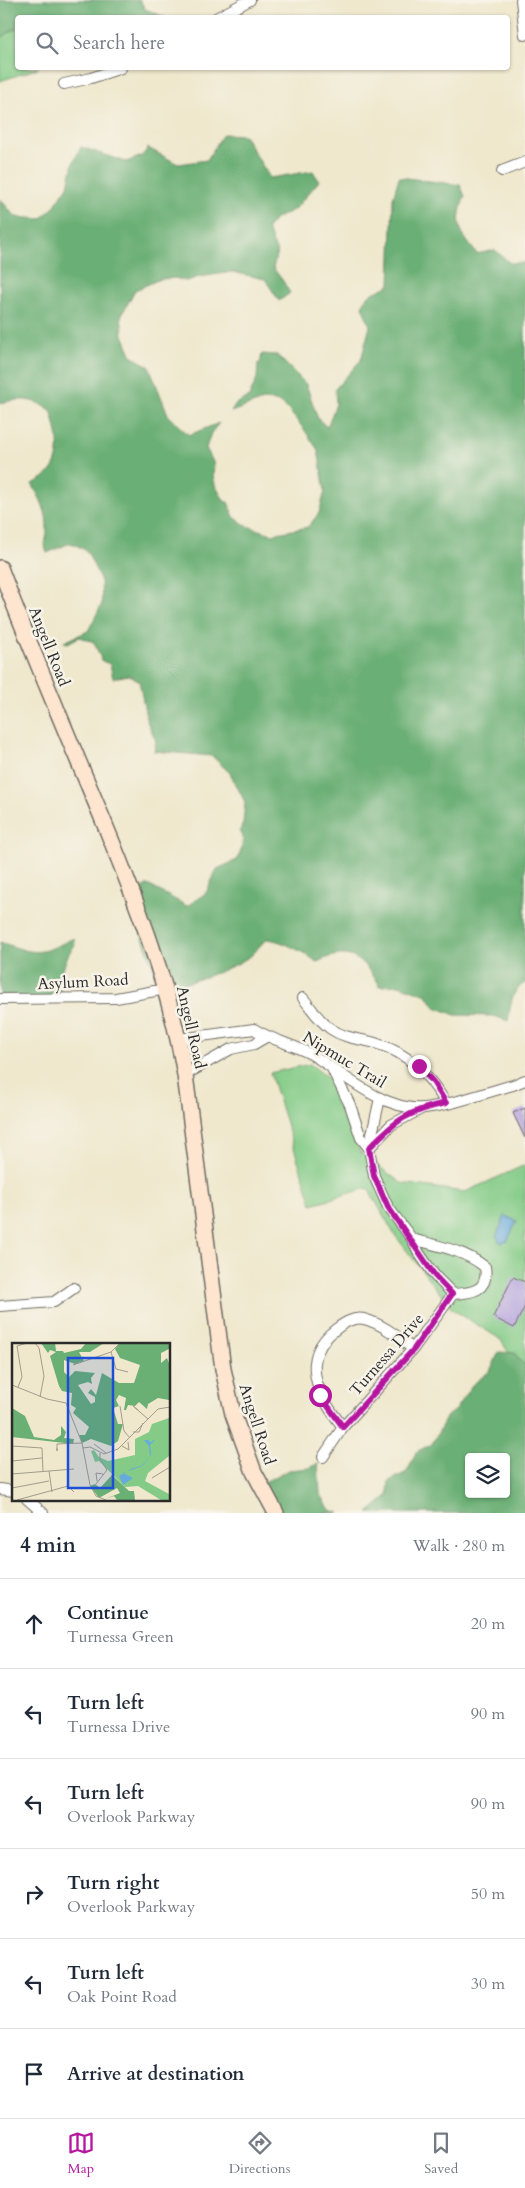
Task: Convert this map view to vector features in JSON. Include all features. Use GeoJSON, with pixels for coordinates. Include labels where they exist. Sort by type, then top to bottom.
{"type":"FeatureCollection","features":[{"type":"Feature","properties":{"kind":"street"},"geometry":{"type":"LineString","coordinates":[[222,15],[250,0]]}},
{"type":"Feature","properties":{"kind":"street"},"geometry":{"type":"LineString","coordinates":[[521,0],[525,35]]}},
{"type":"Feature","properties":{"kind":"street"},"geometry":{"type":"LineString","coordinates":[[64,84],[115,70]]}},
{"type":"Feature","properties":{"kind":"street"},"geometry":{"type":"LineString","coordinates":[[502,171],[525,162]]}},
{"type":"Feature","properties":{"kind":"street","name":"Angell Road"},"geometry":{"type":"LineString","coordinates":[[0,568],[29,645],[131,888],[166,989],[186,1075],[223,1369],[236,1422],[254,1472],[276,1513]]}},
{"type":"Feature","properties":{"kind":"street","name":"Asylum Road"},"geometry":{"type":"LineString","coordinates":[[0,999],[116,998],[166,989]]}},
{"type":"Feature","properties":{"kind":"street"},"geometry":{"type":"LineString","coordinates":[[303,998],[321,1022],[341,1035],[386,1047],[419,1066],[433,1082],[446,1103]]}},
{"type":"Feature","properties":{"kind":"street","name":"Nipmuc Trail"},"geometry":{"type":"LineString","coordinates":[[179,1039],[254,1029],[266,1037],[294,1045],[319,1058],[333,1070],[380,1098],[398,1104],[423,1108],[525,1080]]}},
{"type":"Feature","properties":{"kind":"street"},"geometry":{"type":"LineString","coordinates":[[186,1075],[231,1049],[254,1044],[266,1037]]}},
{"type":"Feature","properties":{"kind":"street"},"geometry":{"type":"LineString","coordinates":[[333,1070],[350,1105],[361,1138],[369,1148]]}},
{"type":"Feature","properties":{"kind":"street"},"geometry":{"type":"LineString","coordinates":[[380,1098],[369,1148],[374,1176],[388,1207],[412,1239],[435,1276],[452,1294],[469,1293],[482,1287],[487,1276],[486,1267],[475,1258],[412,1239]]}},
{"type":"Feature","properties":{"kind":"street"},"geometry":{"type":"LineString","coordinates":[[369,1148],[391,1125],[423,1108]]}},
{"type":"Feature","properties":{"kind":"street"},"geometry":{"type":"LineString","coordinates":[[0,1306],[54,1302],[74,1288]]}},
{"type":"Feature","properties":{"kind":"street","name":"Turnessa Drive"},"geometry":{"type":"LineString","coordinates":[[324,1457],[343,1427],[414,1349],[452,1294]]}},
{"type":"Feature","properties":{"kind":"street"},"geometry":{"type":"LineString","coordinates":[[343,1427],[320,1395],[315,1379],[315,1363],[319,1350],[327,1338],[344,1323],[354,1319],[362,1319],[386,1329],[414,1349]]}},
{"type":"Feature","properties":{"kind":"street"},"geometry":{"type":"LineString","coordinates":[[29,1500],[44,1513]]}},
{"type":"Feature","properties":{"kind":"green space"},"geometry":{"type":"Polygon","coordinates":[[[0,0],[140,0],[145,9],[160,15],[15,15],[15,29],[0,39],[0,0]]]}},
{"type":"Feature","properties":{"kind":"green space"},"geometry":{"type":"Polygon","coordinates":[[[15,29],[15,70],[33,70],[0,81],[0,39],[15,29]]]}},
{"type":"Feature","properties":{"kind":"green space"},"geometry":{"type":"Polygon","coordinates":[[[223,134],[244,135],[270,178],[313,171],[319,181],[295,209],[275,219],[267,229],[277,252],[273,268],[290,293],[279,301],[265,279],[232,272],[186,281],[175,278],[160,279],[135,290],[121,316],[123,335],[131,354],[149,366],[169,417],[189,435],[219,423],[211,433],[206,448],[214,464],[213,475],[215,485],[225,502],[228,502],[234,517],[247,526],[272,534],[308,527],[319,513],[325,491],[318,450],[285,406],[276,401],[263,400],[231,412],[236,404],[249,397],[257,378],[258,363],[260,364],[262,354],[277,355],[306,384],[318,419],[327,427],[336,404],[335,389],[361,360],[370,326],[362,306],[369,295],[390,285],[393,198],[399,177],[460,185],[465,196],[460,214],[460,228],[466,240],[477,254],[495,250],[510,263],[525,263],[525,983],[516,990],[508,1021],[494,1016],[455,1015],[435,1007],[427,995],[399,985],[380,986],[361,962],[347,955],[328,957],[317,962],[293,947],[268,939],[239,963],[217,973],[162,991],[127,894],[148,885],[187,906],[206,893],[217,869],[237,860],[239,856],[242,845],[240,830],[243,824],[245,802],[230,773],[212,756],[154,751],[156,741],[147,721],[139,681],[129,675],[113,678],[110,664],[102,661],[94,642],[79,637],[68,643],[64,642],[88,631],[102,604],[101,581],[87,551],[70,543],[47,553],[46,550],[47,530],[45,511],[32,484],[51,471],[56,462],[58,442],[51,410],[38,403],[26,400],[0,403],[0,199],[16,217],[41,219],[53,208],[68,186],[73,163],[81,147],[126,162],[142,156],[148,148],[178,164],[207,160],[223,134]]]}},
{"type":"Feature","properties":{"kind":"green space"},"geometry":{"type":"Polygon","coordinates":[[[74,938],[75,945],[67,957],[63,970],[61,999],[0,1000],[0,942],[37,952],[52,948],[74,938]]]}},
{"type":"Feature","properties":{"kind":"green space"},"geometry":{"type":"Polygon","coordinates":[[[310,1064],[336,1084],[360,1152],[401,1183],[465,1192],[525,1165],[525,1378],[500,1339],[452,1309],[394,1234],[368,1188],[312,1204],[270,1073],[310,1064]]]}},
{"type":"Feature","properties":{"kind":"green space"},"geometry":{"type":"Polygon","coordinates":[[[499,1352],[515,1353],[525,1365],[525,1513],[368,1513],[388,1496],[389,1481],[407,1472],[416,1452],[432,1444],[447,1416],[455,1410],[472,1385],[490,1371],[499,1352]]]}},
{"type":"Feature","properties":{"kind":"green space"},"geometry":{"type":"Polygon","coordinates":[[[318,1463],[320,1493],[330,1510],[340,1513],[271,1513],[258,1485],[289,1470],[310,1468],[318,1463]]]}},
{"type":"Feature","properties":{"kind":"water"},"geometry":{"type":"Polygon","coordinates":[[[505,1216],[517,1221],[507,1242],[504,1241],[503,1243],[498,1241],[499,1238],[496,1237],[505,1216]]]}},
{"type":"Feature","properties":{"kind":"building"},"geometry":{"type":"Polygon","coordinates":[[[525,1108],[525,1138],[513,1113],[525,1108]]]}},
{"type":"Feature","properties":{"kind":"building"},"geometry":{"type":"Polygon","coordinates":[[[513,1277],[525,1282],[525,1306],[514,1328],[493,1317],[513,1277]]]}},
{"type":"Feature","properties":{"kind":"route"},"geometry":{"type":"LineString","coordinates":[[320,1395],[343,1427],[414,1349],[452,1294],[435,1276],[418,1253],[412,1239],[388,1207],[374,1176],[369,1148],[391,1125],[423,1108],[446,1103],[433,1082],[419,1066]]}}]}
